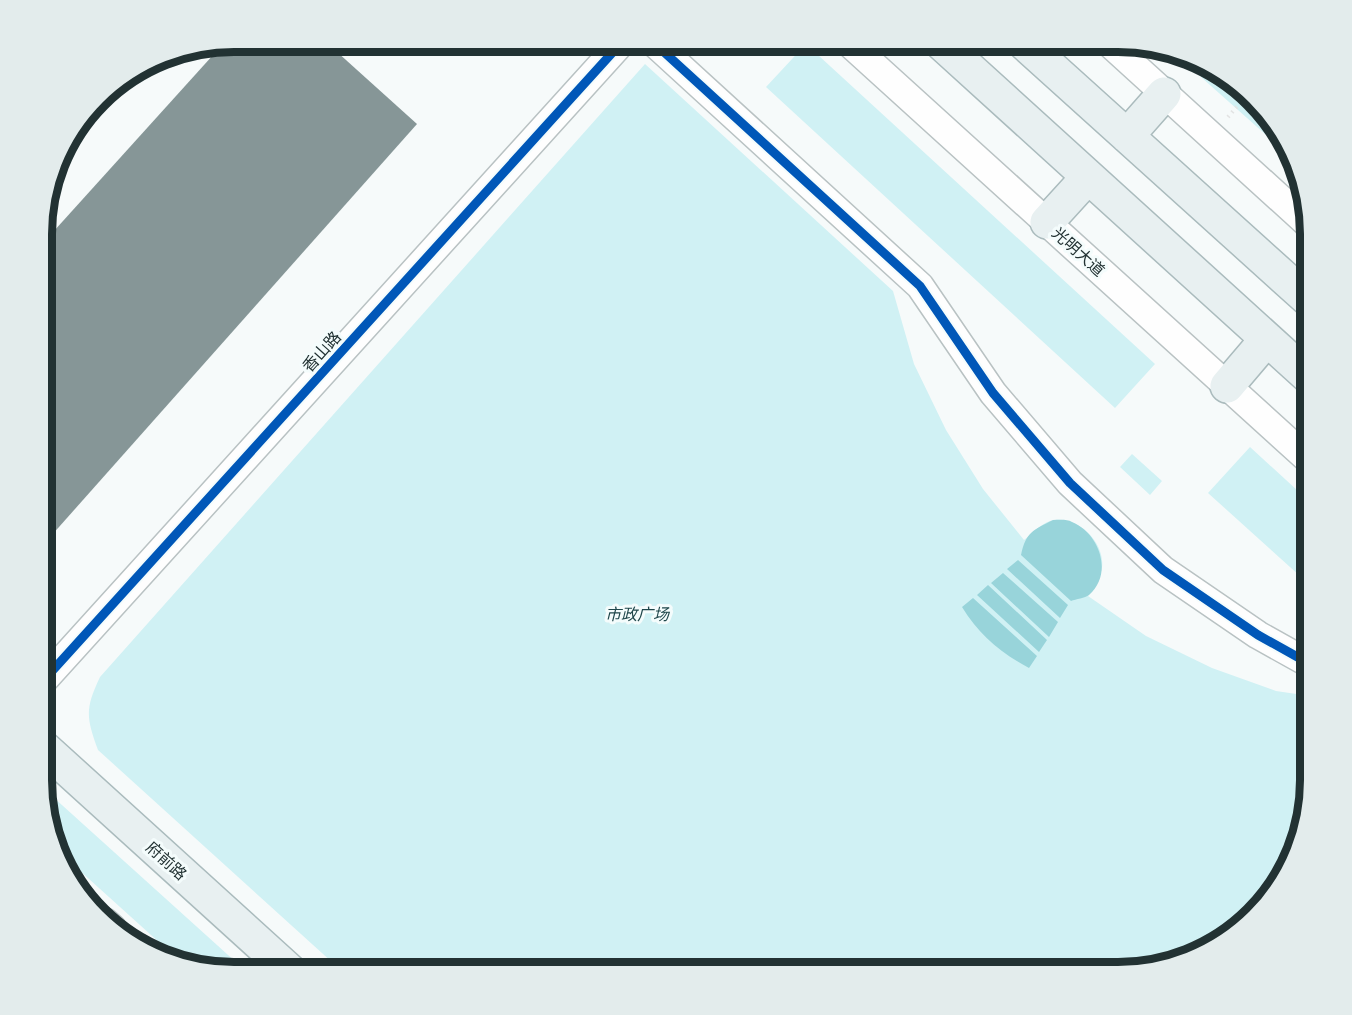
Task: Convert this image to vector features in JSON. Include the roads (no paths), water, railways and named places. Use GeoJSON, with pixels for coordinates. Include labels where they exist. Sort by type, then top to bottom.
{"type":"FeatureCollection","features":[{"type":"Feature","properties":{"kind":"main road"},"geometry":{"type":"LineString","coordinates":[[952,53],[1300,369]]}},
{"type":"Feature","properties":{"kind":"main road"},"geometry":{"type":"LineString","coordinates":[[1035,53],[1300,293]]}},
{"type":"Feature","properties":{"kind":"main road"},"geometry":{"type":"LineString","coordinates":[[1127,136],[1164,94]]}},
{"type":"Feature","properties":{"kind":"main road"},"geometry":{"type":"LineString","coordinates":[[1047,222],[1088,177]]}},
{"type":"Feature","properties":{"kind":"main road"},"geometry":{"type":"LineString","coordinates":[[1227,386],[1267,339]]}},
{"type":"Feature","properties":{"kind":"main road","name":"府前路"},"geometry":{"type":"LineString","coordinates":[[53,756],[280,962]]}},
{"type":"Feature","properties":{"kind":"street","name":"香山路"},"geometry":{"type":"LineString","coordinates":[[53,670],[613,52]]}},
{"type":"Feature","properties":{"kind":"street"},"geometry":{"type":"LineString","coordinates":[[664,52],[920,286],[993,393],[1070,483],[1163,570],[1258,635],[1299,658]]}},
{"type":"Feature","properties":{"kind":"street","name":"光明大道"},"geometry":{"type":"LineString","coordinates":[[860,53],[1300,452]]}},
{"type":"Feature","properties":{"kind":"street"},"geometry":{"type":"LineString","coordinates":[[1120,53],[1298,214]]}},
{"type":"Feature","properties":{"kind":"water"},"geometry":{"type":"Polygon","coordinates":[[[1053,520],[1065,520],[1082,527],[1096,544],[1102,565],[1101,576],[1097,586],[1087,596],[1071,601],[1021,555],[1028,536],[1040,526],[1053,520]]]}},
{"type":"Feature","properties":{"kind":"water"},"geometry":{"type":"Polygon","coordinates":[[[1018,560],[1068,605],[1060,618],[1007,569],[1018,560]]]}},
{"type":"Feature","properties":{"kind":"water"},"geometry":{"type":"Polygon","coordinates":[[[1003,573],[1058,622],[1049,637],[991,583],[1003,573]]]}},
{"type":"Feature","properties":{"kind":"water"},"geometry":{"type":"Polygon","coordinates":[[[988,585],[1047,640],[1039,652],[977,595],[988,585]]]}},
{"type":"Feature","properties":{"kind":"water"},"geometry":{"type":"Polygon","coordinates":[[[973,598],[1037,656],[1029,668],[1009,656],[983,635],[962,607],[973,598]]]}},
{"type":"Feature","properties":{"kind":"park label","name":"市政广场"},"geometry":{"type":"Point","coordinates":[637,613]}}]}
